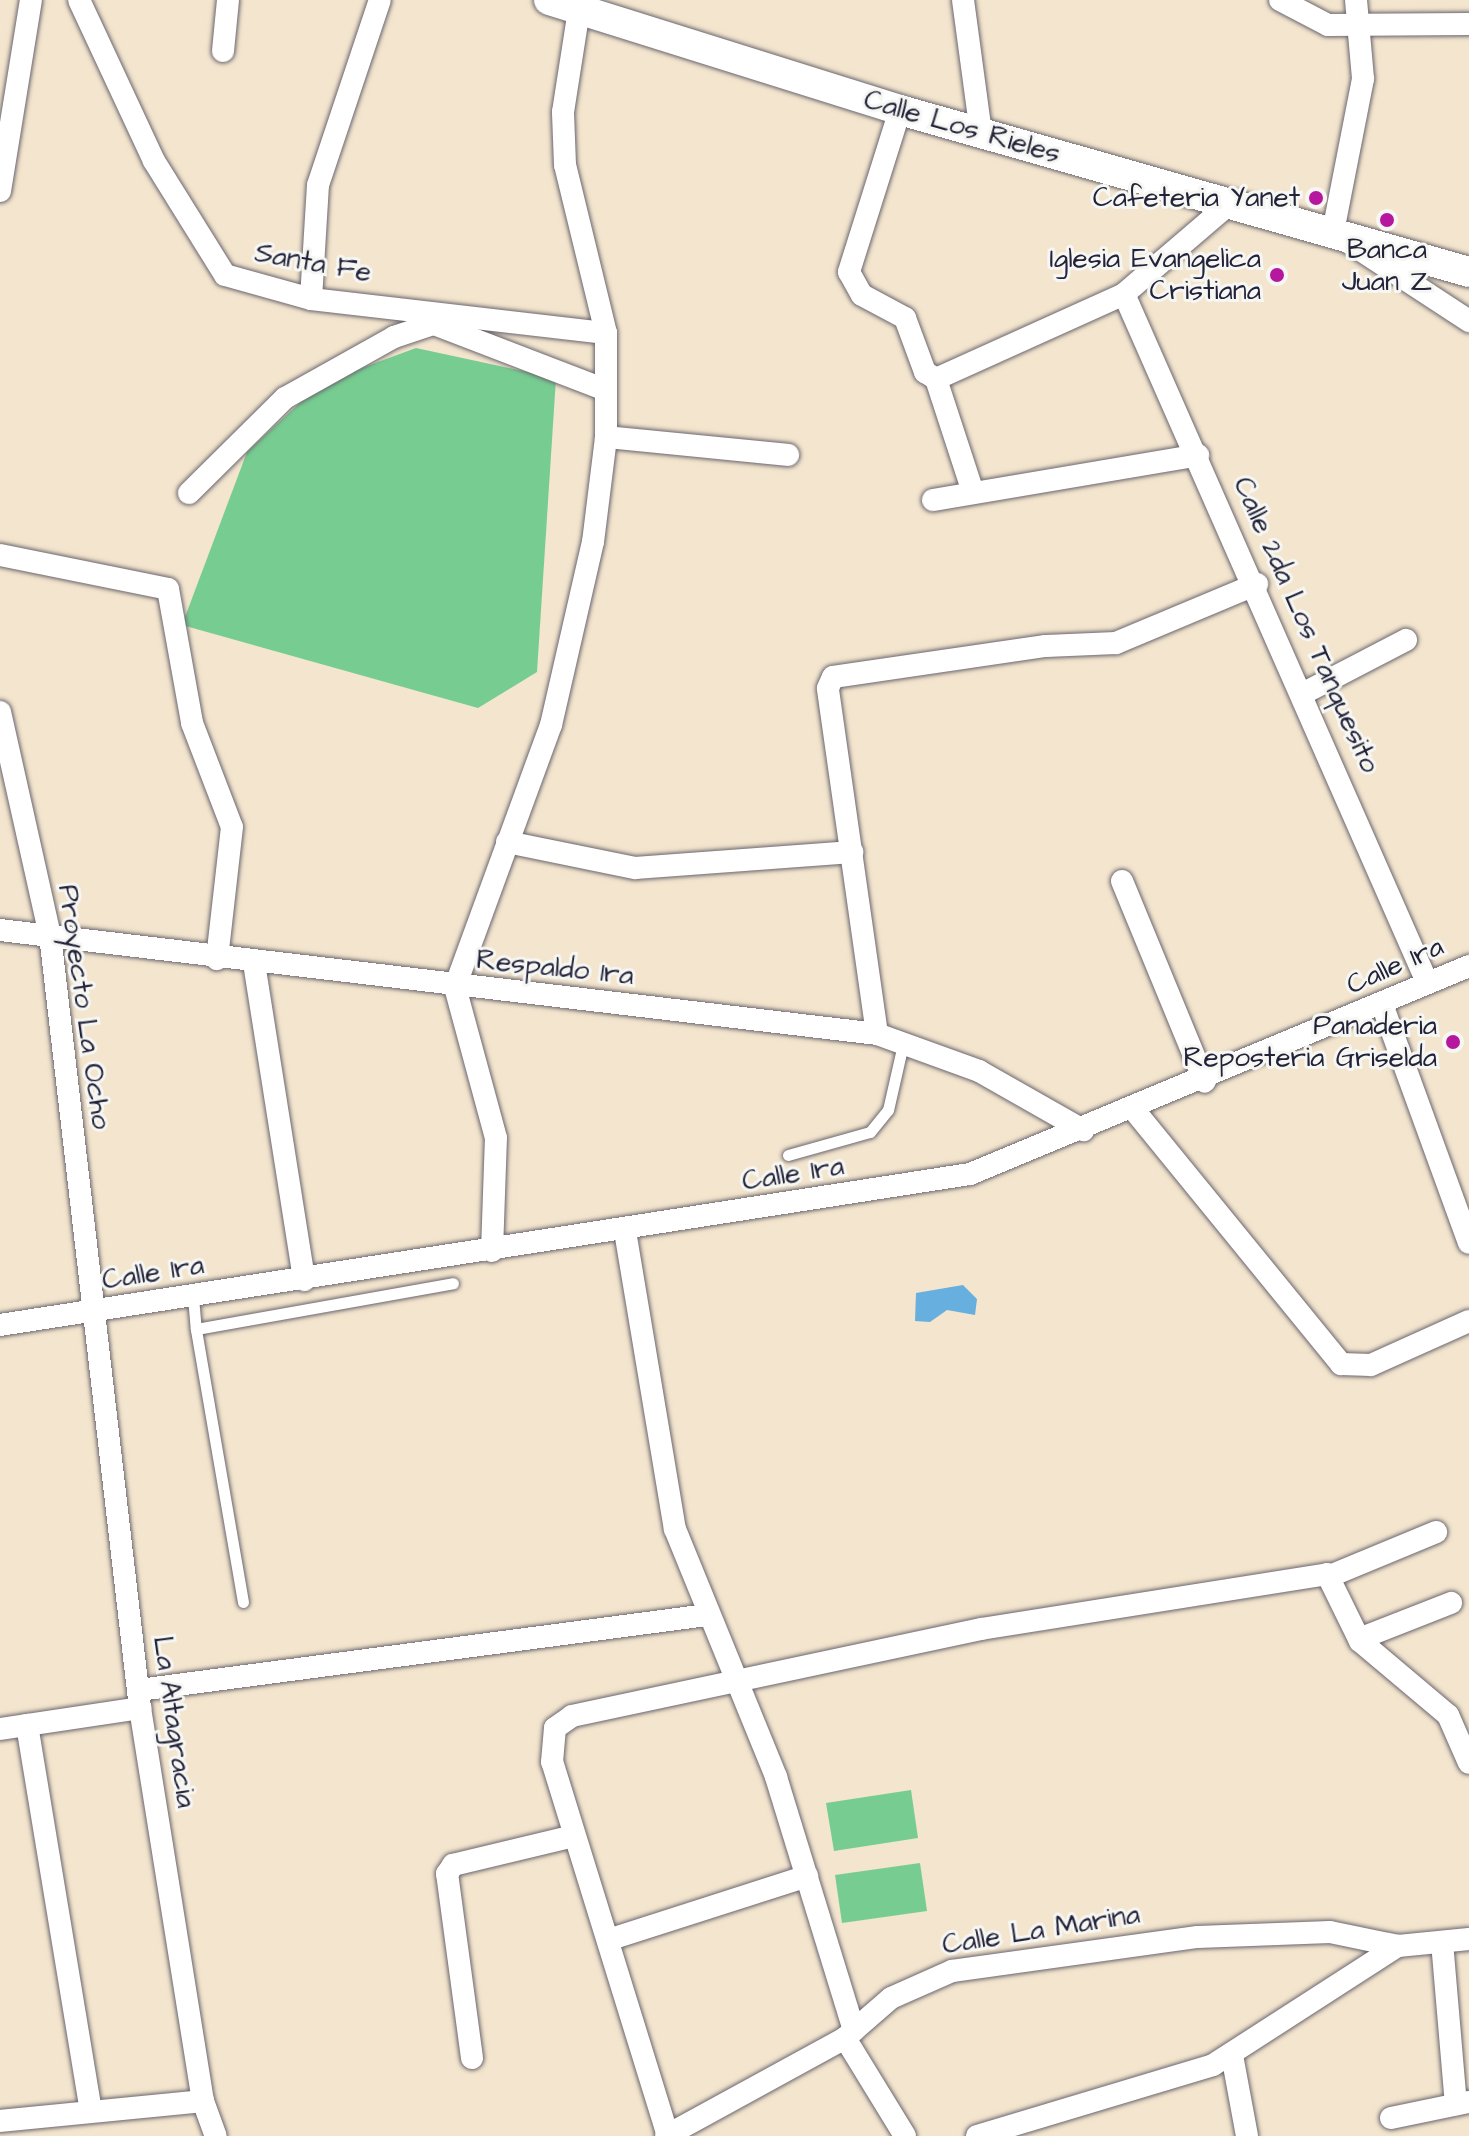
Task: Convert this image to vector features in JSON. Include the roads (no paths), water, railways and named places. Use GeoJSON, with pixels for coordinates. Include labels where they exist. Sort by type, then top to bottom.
{"type":"FeatureCollection","features":[{"type":"Feature","properties":{"kind":"street"},"geometry":{"type":"LineString","coordinates":[[0,191],[31,0]]}},
{"type":"Feature","properties":{"kind":"street","name":"Santa Fe"},"geometry":{"type":"LineString","coordinates":[[79,0],[154,161],[207,253],[225,275],[311,299],[463,314],[606,333]]}},
{"type":"Feature","properties":{"kind":"street"},"geometry":{"type":"LineString","coordinates":[[223,51],[228,0]]}},
{"type":"Feature","properties":{"kind":"street"},"geometry":{"type":"LineString","coordinates":[[311,299],[318,185],[380,0]]}},
{"type":"Feature","properties":{"kind":"street","name":"Calle Los Rieles"},"geometry":{"type":"LineString","coordinates":[[549,0],[981,134],[1469,272]]}},
{"type":"Feature","properties":{"kind":"street"},"geometry":{"type":"LineString","coordinates":[[963,0],[981,134]]}},
{"type":"Feature","properties":{"kind":"street"},"geometry":{"type":"LineString","coordinates":[[1280,0],[1328,25],[1356,11],[1469,24]]}},
{"type":"Feature","properties":{"kind":"street"},"geometry":{"type":"LineString","coordinates":[[492,1251],[496,1138],[455,987],[551,725],[576,628],[606,437],[606,333],[565,165],[563,112],[579,10]]}},
{"type":"Feature","properties":{"kind":"street"},"geometry":{"type":"LineString","coordinates":[[1356,11],[1363,79],[1333,232],[1469,321]]}},
{"type":"Feature","properties":{"kind":"street"},"geometry":{"type":"LineString","coordinates":[[900,110],[849,272],[862,295],[905,318],[925,372],[936,379],[973,492]]}},
{"type":"Feature","properties":{"kind":"street"},"geometry":{"type":"LineString","coordinates":[[936,379],[1124,294],[1229,204]]}},
{"type":"Feature","properties":{"kind":"street","name":"Calle 2da Los Tanquesito"},"geometry":{"type":"LineString","coordinates":[[1124,294],[1257,584],[1427,982]]}},
{"type":"Feature","properties":{"kind":"street"},"geometry":{"type":"LineString","coordinates":[[189,493],[285,398],[394,337],[463,314]]}},
{"type":"Feature","properties":{"kind":"street"},"geometry":{"type":"LineString","coordinates":[[434,324],[606,390]]}},
{"type":"Feature","properties":{"kind":"street"},"geometry":{"type":"LineString","coordinates":[[606,437],[788,455]]}},
{"type":"Feature","properties":{"kind":"street"},"geometry":{"type":"LineString","coordinates":[[933,500],[1198,455]]}},
{"type":"Feature","properties":{"kind":"street"},"geometry":{"type":"LineString","coordinates":[[0,555],[168,589],[192,723],[232,827],[217,959]]}},
{"type":"Feature","properties":{"kind":"street"},"geometry":{"type":"LineString","coordinates":[[877,1034],[828,688],[833,677],[1127,641],[1257,584]]}},
{"type":"Feature","properties":{"kind":"street"},"geometry":{"type":"LineString","coordinates":[[1304,693],[1406,640]]}},
{"type":"Feature","properties":{"kind":"street","name":"Proyecto La Ocho"},"geometry":{"type":"LineString","coordinates":[[1,722],[50,935],[90,1313]]}},
{"type":"Feature","properties":{"kind":"street"},"geometry":{"type":"LineString","coordinates":[[507,842],[635,868],[852,852]]}},
{"type":"Feature","properties":{"kind":"street"},"geometry":{"type":"LineString","coordinates":[[1122,881],[1205,1082]]}},
{"type":"Feature","properties":{"kind":"street","name":"Respaldo 1ra"},"geometry":{"type":"LineString","coordinates":[[0,930],[217,959],[877,1034],[1032,1096],[1083,1130]]}},
{"type":"Feature","properties":{"kind":"street"},"geometry":{"type":"LineString","coordinates":[[254,963],[304,1280]]}},
{"type":"Feature","properties":{"kind":"street","name":"Calle 1ra"},"geometry":{"type":"LineString","coordinates":[[0,1325],[625,1231],[970,1174],[1205,1082],[1469,966]]}},
{"type":"Feature","properties":{"kind":"street"},"geometry":{"type":"LineString","coordinates":[[1382,1004],[1469,1243]]}},
{"type":"Feature","properties":{"kind":"street"},"geometry":{"type":"LineString","coordinates":[[1134,1110],[1341,1364],[1371,1365],[1469,1321]]}},
{"type":"Feature","properties":{"kind":"street"},"geometry":{"type":"LineString","coordinates":[[625,1231],[675,1529],[707,1615],[741,1684],[807,1876],[849,2034],[905,2136]]}},
{"type":"Feature","properties":{"kind":"street","name":"La Altagracia"},"geometry":{"type":"LineString","coordinates":[[90,1313],[140,1699],[203,2101],[216,2136]]}},
{"type":"Feature","properties":{"kind":"street"},"geometry":{"type":"LineString","coordinates":[[667,2134],[611,1939],[574,1836],[552,1762],[555,1728],[572,1716],[741,1684],[981,1629],[1330,1576],[1436,1532]]}},
{"type":"Feature","properties":{"kind":"street"},"geometry":{"type":"LineString","coordinates":[[1330,1576],[1359,1639],[1448,1715],[1469,1763]]}},
{"type":"Feature","properties":{"kind":"street"},"geometry":{"type":"LineString","coordinates":[[1359,1639],[1451,1603]]}},
{"type":"Feature","properties":{"kind":"street"},"geometry":{"type":"LineString","coordinates":[[0,1729],[140,1699],[707,1615]]}},
{"type":"Feature","properties":{"kind":"street"},"geometry":{"type":"LineString","coordinates":[[27,1725],[91,2110]]}},
{"type":"Feature","properties":{"kind":"street"},"geometry":{"type":"LineString","coordinates":[[472,2058],[447,1874],[453,1865],[574,1836]]}},
{"type":"Feature","properties":{"kind":"street"},"geometry":{"type":"LineString","coordinates":[[611,1939],[807,1876]]}},
{"type":"Feature","properties":{"kind":"street","name":"Calle La Marina"},"geometry":{"type":"LineString","coordinates":[[667,2134],[849,2034],[891,1998],[952,1971],[1198,1937],[1330,1932],[1398,1946],[1469,1939]]}},
{"type":"Feature","properties":{"kind":"street"},"geometry":{"type":"LineString","coordinates":[[1391,2118],[1462,2103],[1442,1942]]}},
{"type":"Feature","properties":{"kind":"street"},"geometry":{"type":"LineString","coordinates":[[977,2136],[1232,2055],[1398,1946]]}},
{"type":"Feature","properties":{"kind":"street"},"geometry":{"type":"LineString","coordinates":[[1232,2055],[1247,2136]]}},
{"type":"Feature","properties":{"kind":"street"},"geometry":{"type":"LineString","coordinates":[[0,2121],[203,2101]]}},
{"type":"Feature","properties":{"kind":"lane"},"geometry":{"type":"LineString","coordinates":[[788,1155],[870,1132],[888,1110],[903,1044]]}},
{"type":"Feature","properties":{"kind":"lane"},"geometry":{"type":"LineString","coordinates":[[196,1329],[453,1283]]}},
{"type":"Feature","properties":{"kind":"lane"},"geometry":{"type":"LineString","coordinates":[[193,1297],[243,1602]]}},
{"type":"Feature","properties":{"kind":"water"},"geometry":{"type":"Polygon","coordinates":[[[963,1285],[977,1299],[975,1315],[947,1310],[930,1322],[915,1321],[916,1293],[963,1285]]]}},
{"type":"Feature","properties":{"kind":"place","name":"Cafeteria Yanet"},"geometry":{"type":"Point","coordinates":[1316,198]}},
{"type":"Feature","properties":{"kind":"place","name":"Banca Juan Z"},"geometry":{"type":"Point","coordinates":[1387,220]}},
{"type":"Feature","properties":{"kind":"place","name":"Iglesia Evangelica Cristiana"},"geometry":{"type":"Point","coordinates":[1277,275]}},
{"type":"Feature","properties":{"kind":"place","name":"Panaderia Reposteria Griselda"},"geometry":{"type":"Point","coordinates":[1453,1042]}}]}
